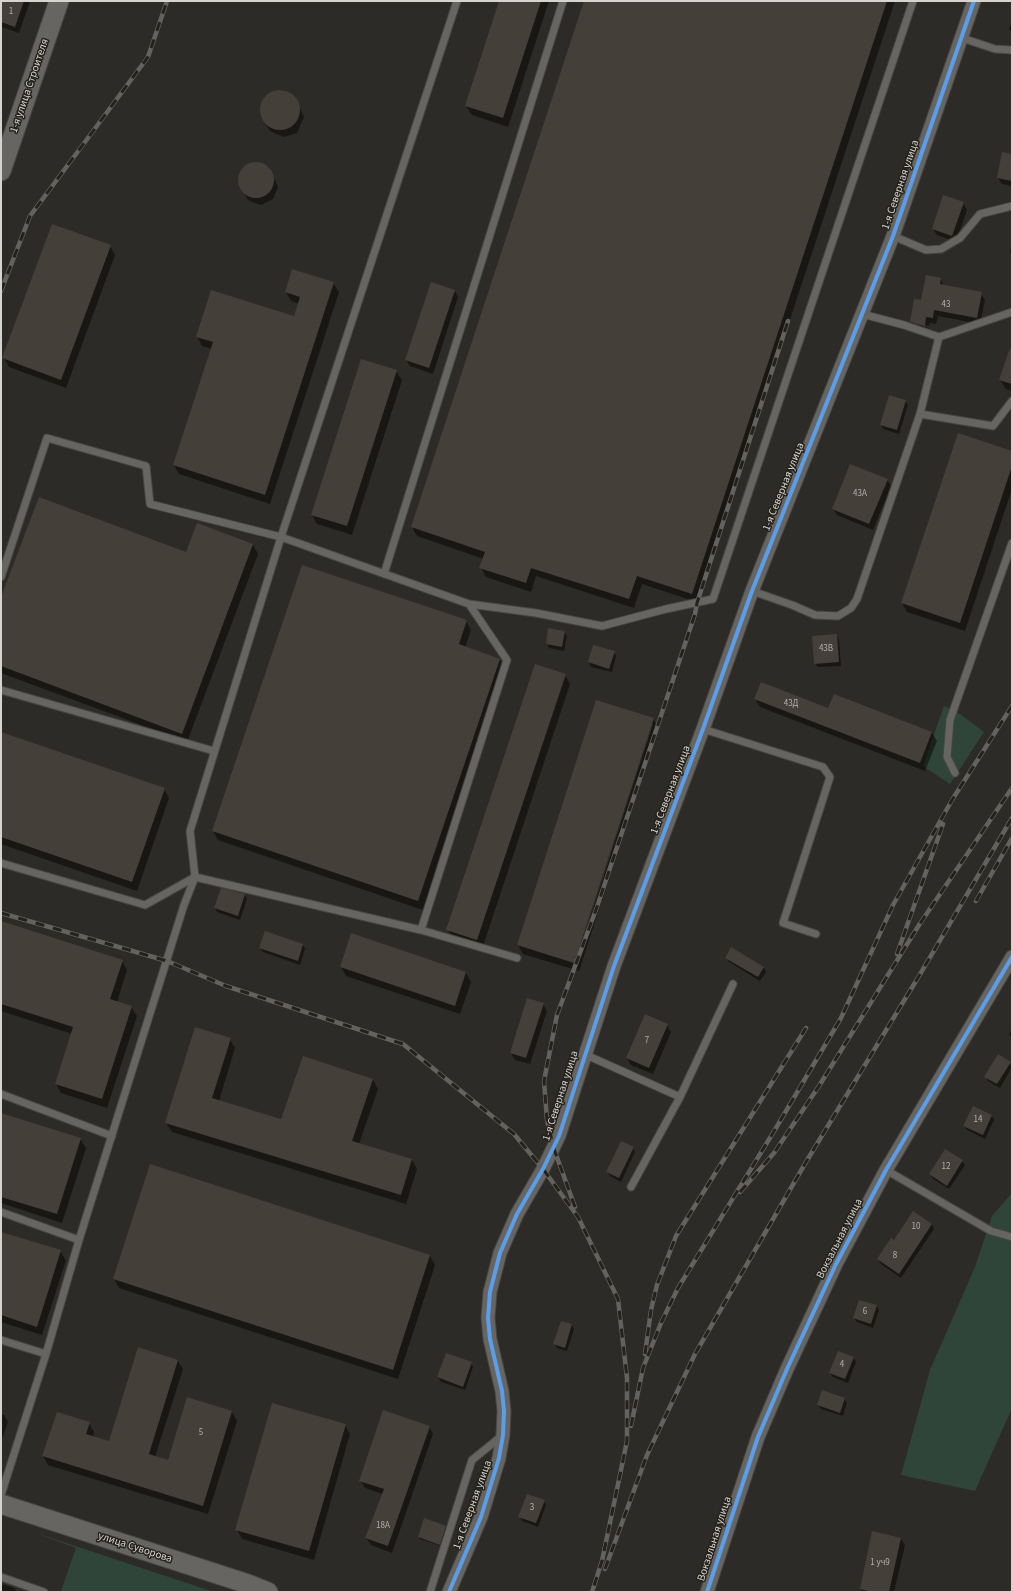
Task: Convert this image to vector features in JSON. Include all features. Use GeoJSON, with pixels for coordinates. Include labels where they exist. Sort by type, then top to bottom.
{"type":"FeatureCollection","features":[{"type":"Feature","properties":{"kind":"street","name":"1-я улица Строителя"},"geometry":{"type":"LineString","coordinates":[[1,171],[60,1]]}},
{"type":"Feature","properties":{"kind":"street","name":"1-я Северная улица"},"geometry":{"type":"LineString","coordinates":[[449,1592],[481,1516],[499,1458],[503,1435],[504,1411],[502,1391],[490,1339],[488,1318],[492,1286],[500,1253],[517,1214],[543,1169],[559,1136],[584,1054],[614,966],[703,729],[752,591],[892,236],[974,1]]}},
{"type":"Feature","properties":{"kind":"street","name":"Вокзальная улица"},"geometry":{"type":"LineString","coordinates":[[707,1592],[758,1436],[787,1369],[836,1264],[886,1170],[1012,957]]}},
{"type":"Feature","properties":{"kind":"street","name":"улица Суворова"},"geometry":{"type":"LineString","coordinates":[[1,1504],[268,1592]]}},
{"type":"Feature","properties":{"kind":"lane"},"geometry":{"type":"LineString","coordinates":[[1,1495],[46,1354],[79,1240],[184,904],[195,877],[190,831],[214,751],[281,537],[457,1]]}},
{"type":"Feature","properties":{"kind":"lane"},"geometry":{"type":"LineString","coordinates":[[384,574],[563,1]]}},
{"type":"Feature","properties":{"kind":"lane"},"geometry":{"type":"LineString","coordinates":[[1,576],[47,438],[146,466],[150,504],[281,537],[469,604],[536,613],[602,626],[666,609],[713,599],[913,1]]}},
{"type":"Feature","properties":{"kind":"lane"},"geometry":{"type":"LineString","coordinates":[[962,38],[995,49],[1012,50]]}},
{"type":"Feature","properties":{"kind":"lane"},"geometry":{"type":"LineString","coordinates":[[892,236],[926,250],[941,249],[960,238],[980,214],[1012,206]]}},
{"type":"Feature","properties":{"kind":"lane"},"geometry":{"type":"LineString","coordinates":[[862,314],[904,325],[939,338],[1012,312]]}},
{"type":"Feature","properties":{"kind":"lane"},"geometry":{"type":"LineString","coordinates":[[752,591],[815,615],[838,616],[851,608],[857,599],[866,576],[920,414],[939,338]]}},
{"type":"Feature","properties":{"kind":"lane"},"geometry":{"type":"LineString","coordinates":[[920,414],[993,426],[1012,401]]}},
{"type":"Feature","properties":{"kind":"lane"},"geometry":{"type":"LineString","coordinates":[[955,773],[947,757],[950,720],[1012,543]]}},
{"type":"Feature","properties":{"kind":"lane"},"geometry":{"type":"LineString","coordinates":[[421,930],[507,660],[469,604]]}},
{"type":"Feature","properties":{"kind":"lane"},"geometry":{"type":"LineString","coordinates":[[1,690],[214,751]]}},
{"type":"Feature","properties":{"kind":"lane"},"geometry":{"type":"LineString","coordinates":[[703,729],[823,767],[830,777],[783,923],[816,934]]}},
{"type":"Feature","properties":{"kind":"lane"},"geometry":{"type":"LineString","coordinates":[[1,863],[145,905],[195,877],[421,930],[517,958]]}},
{"type":"Feature","properties":{"kind":"lane"},"geometry":{"type":"LineString","coordinates":[[631,1187],[680,1097],[733,984]]}},
{"type":"Feature","properties":{"kind":"lane"},"geometry":{"type":"LineString","coordinates":[[584,1054],[680,1097]]}},
{"type":"Feature","properties":{"kind":"lane"},"geometry":{"type":"LineString","coordinates":[[1,1094],[112,1136]]}},
{"type":"Feature","properties":{"kind":"lane"},"geometry":{"type":"LineString","coordinates":[[886,1170],[991,1232],[1012,1238]]}},
{"type":"Feature","properties":{"kind":"lane"},"geometry":{"type":"LineString","coordinates":[[1,1212],[79,1240]]}},
{"type":"Feature","properties":{"kind":"lane"},"geometry":{"type":"LineString","coordinates":[[1,1340],[46,1354]]}},
{"type":"Feature","properties":{"kind":"lane"},"geometry":{"type":"LineString","coordinates":[[430,1592],[472,1460],[503,1435]]}},
{"type":"Feature","properties":{"kind":"lane"},"geometry":{"type":"LineString","coordinates":[[1,1578],[44,1592]]}},
{"type":"Feature","properties":{"kind":"green space"},"geometry":{"type":"Polygon","coordinates":[[[944,706],[960,714],[984,732],[950,784],[923,766],[944,706]]]}},
{"type":"Feature","properties":{"kind":"green space"},"geometry":{"type":"Polygon","coordinates":[[[1012,1193],[1012,1408],[975,1491],[901,1475],[930,1370],[975,1267],[992,1216],[1012,1193]]]}},
{"type":"Feature","properties":{"kind":"green space"},"geometry":{"type":"Polygon","coordinates":[[[30,1531],[214,1592],[63,1592],[61,1591],[76,1548],[30,1531]]]}},
{"type":"Feature","properties":{"kind":"building"},"geometry":{"type":"Polygon","coordinates":[[[1,1],[24,1],[15,27],[1,22],[1,1]]]}},
{"type":"Feature","properties":{"kind":"building"},"geometry":{"type":"Polygon","coordinates":[[[499,1],[541,1],[503,118],[465,106],[499,1]]]}},
{"type":"Feature","properties":{"kind":"building"},"geometry":{"type":"Polygon","coordinates":[[[584,1],[887,1],[692,594],[637,576],[629,599],[531,568],[526,583],[479,568],[485,552],[411,527],[584,1]]]}},
{"type":"Feature","properties":{"kind":"building"},"geometry":{"type":"Polygon","coordinates":[[[284,90],[291,93],[297,99],[300,110],[299,118],[291,127],[284,130],[276,130],[269,127],[261,118],[260,106],[263,99],[272,91],[284,90]]]}},
{"type":"Feature","properties":{"kind":"building"},"geometry":{"type":"Polygon","coordinates":[[[1002,152],[1012,154],[1012,181],[997,178],[1002,152]]]}},
{"type":"Feature","properties":{"kind":"building"},"geometry":{"type":"Polygon","coordinates":[[[260,162],[269,167],[273,173],[273,187],[269,193],[260,198],[252,198],[243,193],[239,187],[238,176],[243,167],[249,163],[260,162]]]}},
{"type":"Feature","properties":{"kind":"building"},"geometry":{"type":"Polygon","coordinates":[[[943,195],[964,202],[952,236],[932,229],[943,195]]]}},
{"type":"Feature","properties":{"kind":"building"},"geometry":{"type":"Polygon","coordinates":[[[52,224],[111,245],[61,380],[2,358],[52,224]]]}},
{"type":"Feature","properties":{"kind":"building"},"geometry":{"type":"Polygon","coordinates":[[[292,269],[334,282],[265,495],[173,465],[213,342],[196,337],[211,290],[294,316],[300,297],[285,292],[292,269]]]}},
{"type":"Feature","properties":{"kind":"building"},"geometry":{"type":"Polygon","coordinates":[[[926,275],[941,278],[940,284],[982,292],[977,318],[934,310],[933,318],[926,317],[925,326],[910,322],[914,299],[921,300],[926,275]]]}},
{"type":"Feature","properties":{"kind":"building"},"geometry":{"type":"Polygon","coordinates":[[[431,282],[455,290],[429,368],[405,360],[431,282]]]}},
{"type":"Feature","properties":{"kind":"building"},"geometry":{"type":"Polygon","coordinates":[[[1010,348],[1012,348],[1012,384],[999,380],[1010,348]]]}},
{"type":"Feature","properties":{"kind":"building"},"geometry":{"type":"Polygon","coordinates":[[[361,359],[397,370],[347,526],[311,515],[361,359]]]}},
{"type":"Feature","properties":{"kind":"building"},"geometry":{"type":"Polygon","coordinates":[[[889,395],[906,400],[897,430],[880,425],[889,395]]]}},
{"type":"Feature","properties":{"kind":"building"},"geometry":{"type":"Polygon","coordinates":[[[958,433],[1012,451],[1012,466],[960,623],[901,603],[958,433]]]}},
{"type":"Feature","properties":{"kind":"building"},"geometry":{"type":"Polygon","coordinates":[[[850,464],[888,479],[869,524],[832,509],[850,464]]]}},
{"type":"Feature","properties":{"kind":"building"},"geometry":{"type":"Polygon","coordinates":[[[39,497],[186,552],[197,523],[253,544],[182,734],[1,666],[1,597],[39,497]]]}},
{"type":"Feature","properties":{"kind":"building"},"geometry":{"type":"Polygon","coordinates":[[[302,565],[467,620],[459,644],[500,659],[418,901],[212,831],[302,565]]]}},
{"type":"Feature","properties":{"kind":"building"},"geometry":{"type":"Polygon","coordinates":[[[548,628],[565,631],[562,647],[546,644],[548,628]]]}},
{"type":"Feature","properties":{"kind":"building"},"geometry":{"type":"Polygon","coordinates":[[[837,634],[839,662],[814,664],[812,636],[837,634]]]}},
{"type":"Feature","properties":{"kind":"building"},"geometry":{"type":"Polygon","coordinates":[[[593,645],[615,651],[609,669],[588,662],[593,645]]]}},
{"type":"Feature","properties":{"kind":"building"},"geometry":{"type":"Polygon","coordinates":[[[535,664],[566,674],[477,940],[446,930],[535,664]]]}},
{"type":"Feature","properties":{"kind":"building"},"geometry":{"type":"Polygon","coordinates":[[[761,682],[828,708],[834,694],[932,732],[920,763],[754,699],[761,682]]]}},
{"type":"Feature","properties":{"kind":"building"},"geometry":{"type":"Polygon","coordinates":[[[596,700],[654,718],[574,963],[517,945],[596,700]]]}},
{"type":"Feature","properties":{"kind":"building"},"geometry":{"type":"Polygon","coordinates":[[[1,732],[165,788],[132,882],[1,837],[1,732]]]}},
{"type":"Feature","properties":{"kind":"building"},"geometry":{"type":"Polygon","coordinates":[[[221,888],[245,894],[238,916],[214,908],[221,888]]]}},
{"type":"Feature","properties":{"kind":"building"},"geometry":{"type":"Polygon","coordinates":[[[1,921],[123,960],[110,999],[132,1006],[102,1099],[55,1084],[73,1027],[1,1004],[1,921]]]}},
{"type":"Feature","properties":{"kind":"building"},"geometry":{"type":"Polygon","coordinates":[[[265,931],[303,944],[298,961],[259,948],[265,931]]]}},
{"type":"Feature","properties":{"kind":"building"},"geometry":{"type":"Polygon","coordinates":[[[351,933],[466,972],[455,1006],[340,967],[351,933]]]}},
{"type":"Feature","properties":{"kind":"building"},"geometry":{"type":"Polygon","coordinates":[[[731,947],[764,967],[758,977],[725,958],[731,947]]]}},
{"type":"Feature","properties":{"kind":"building"},"geometry":{"type":"Polygon","coordinates":[[[527,998],[544,1003],[526,1058],[510,1053],[527,998]]]}},
{"type":"Feature","properties":{"kind":"building"},"geometry":{"type":"Polygon","coordinates":[[[645,1014],[668,1024],[649,1068],[626,1058],[645,1014]]]}},
{"type":"Feature","properties":{"kind":"building"},"geometry":{"type":"Polygon","coordinates":[[[195,1027],[231,1038],[212,1098],[281,1119],[303,1056],[373,1079],[352,1141],[412,1159],[401,1195],[165,1123],[195,1027]]]}},
{"type":"Feature","properties":{"kind":"building"},"geometry":{"type":"Polygon","coordinates":[[[998,1054],[1011,1062],[997,1084],[984,1077],[998,1054]]]}},
{"type":"Feature","properties":{"kind":"building"},"geometry":{"type":"Polygon","coordinates":[[[973,1106],[992,1115],[983,1135],[963,1126],[973,1106]]]}},
{"type":"Feature","properties":{"kind":"building"},"geometry":{"type":"Polygon","coordinates":[[[1,1113],[81,1138],[57,1214],[1,1197],[1,1113]]]}},
{"type":"Feature","properties":{"kind":"building"},"geometry":{"type":"Polygon","coordinates":[[[621,1141],[634,1147],[619,1178],[606,1172],[621,1141]]]}},
{"type":"Feature","properties":{"kind":"building"},"geometry":{"type":"Polygon","coordinates":[[[945,1149],[963,1160],[947,1186],[929,1174],[945,1149]]]}},
{"type":"Feature","properties":{"kind":"building"},"geometry":{"type":"Polygon","coordinates":[[[150,1164],[430,1255],[393,1370],[113,1279],[150,1164]]]}},
{"type":"Feature","properties":{"kind":"building"},"geometry":{"type":"Polygon","coordinates":[[[913,1211],[932,1224],[899,1274],[877,1259],[891,1238],[894,1240],[913,1211]]]}},
{"type":"Feature","properties":{"kind":"building"},"geometry":{"type":"Polygon","coordinates":[[[1,1232],[61,1250],[37,1327],[1,1315],[1,1232]]]}},
{"type":"Feature","properties":{"kind":"building"},"geometry":{"type":"Polygon","coordinates":[[[859,1300],[877,1305],[871,1324],[853,1318],[859,1300]]]}},
{"type":"Feature","properties":{"kind":"building"},"geometry":{"type":"Polygon","coordinates":[[[561,1321],[572,1324],[565,1348],[553,1344],[561,1321]]]}},
{"type":"Feature","properties":{"kind":"building"},"geometry":{"type":"Polygon","coordinates":[[[138,1347],[178,1360],[149,1454],[168,1460],[187,1397],[232,1411],[203,1506],[42,1456],[57,1412],[90,1422],[86,1434],[109,1441],[138,1347]]]}},
{"type":"Feature","properties":{"kind":"building"},"geometry":{"type":"Polygon","coordinates":[[[838,1351],[854,1357],[845,1379],[829,1373],[838,1351]]]}},
{"type":"Feature","properties":{"kind":"building"},"geometry":{"type":"Polygon","coordinates":[[[446,1353],[472,1362],[463,1387],[437,1377],[446,1353]]]}},
{"type":"Feature","properties":{"kind":"building"},"geometry":{"type":"Polygon","coordinates":[[[822,1390],[845,1398],[840,1413],[817,1405],[822,1390]]]}},
{"type":"Feature","properties":{"kind":"building"},"geometry":{"type":"Polygon","coordinates":[[[272,1403],[346,1424],[309,1551],[235,1530],[272,1403]]]}},
{"type":"Feature","properties":{"kind":"building"},"geometry":{"type":"Polygon","coordinates":[[[383,1410],[430,1426],[388,1546],[365,1538],[384,1489],[359,1481],[383,1410]]]}},
{"type":"Feature","properties":{"kind":"building"},"geometry":{"type":"Polygon","coordinates":[[[527,1494],[545,1500],[536,1523],[518,1517],[527,1494]]]}},
{"type":"Feature","properties":{"kind":"building"},"geometry":{"type":"Polygon","coordinates":[[[424,1518],[446,1526],[440,1545],[418,1537],[424,1518]]]}},
{"type":"Feature","properties":{"kind":"building"},"geometry":{"type":"Polygon","coordinates":[[[872,1531],[901,1538],[889,1592],[872,1592],[860,1589],[872,1531]]]}},
{"type":"Feature","properties":{"kind":"railway"},"geometry":{"type":"LineString","coordinates":[[1,291],[30,216],[148,57],[167,1]]}},
{"type":"Feature","properties":{"kind":"railway"},"geometry":{"type":"LineString","coordinates":[[575,1207],[554,1149],[547,1120],[544,1081],[557,1015],[597,907],[695,614],[697,603],[788,321]]}},
{"type":"Feature","properties":{"kind":"railway"},"geometry":{"type":"LineString","coordinates":[[631,1426],[643,1368],[661,1323],[678,1288],[776,1128],[841,1018],[893,905],[952,800],[1012,706]]}},
{"type":"Feature","properties":{"kind":"railway"},"geometry":{"type":"LineString","coordinates":[[740,1192],[774,1153],[819,1086],[919,925],[1012,788]]}},
{"type":"Feature","properties":{"kind":"railway"},"geometry":{"type":"LineString","coordinates":[[605,1569],[647,1455],[695,1354],[806,1162],[919,976],[1012,818]]}},
{"type":"Feature","properties":{"kind":"railway"},"geometry":{"type":"LineString","coordinates":[[897,954],[943,824]]}},
{"type":"Feature","properties":{"kind":"railway"},"geometry":{"type":"LineString","coordinates":[[976,901],[1012,838]]}},
{"type":"Feature","properties":{"kind":"railway"},"geometry":{"type":"LineString","coordinates":[[1,913],[167,961],[226,986],[403,1044],[514,1134],[543,1169],[578,1217],[618,1299],[627,1378],[627,1441],[602,1561],[592,1592]]}},
{"type":"Feature","properties":{"kind":"railway"},"geometry":{"type":"LineString","coordinates":[[645,1354],[651,1310],[657,1285],[676,1236],[806,1028]]}},
{"type":"Feature","properties":{"kind":"cycle path"},"geometry":{"type":"LineString","coordinates":[[449,1592],[481,1517],[499,1458],[503,1435],[504,1411],[502,1391],[490,1339],[488,1318],[490,1292],[500,1253],[517,1214],[543,1169],[559,1136],[614,966],[703,729],[752,591],[893,236],[974,1]]}},
{"type":"Feature","properties":{"kind":"cycle path"},"geometry":{"type":"LineString","coordinates":[[707,1592],[758,1437],[787,1369],[836,1264],[886,1170],[1012,957]]}}]}
